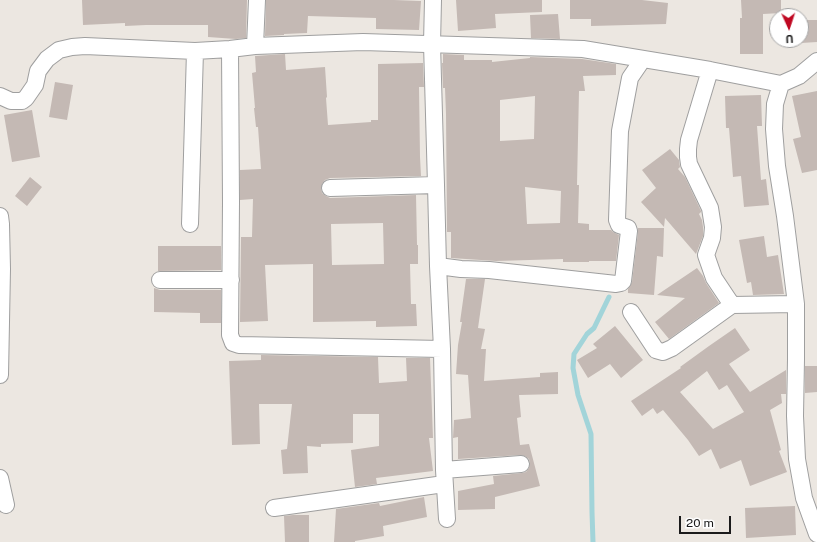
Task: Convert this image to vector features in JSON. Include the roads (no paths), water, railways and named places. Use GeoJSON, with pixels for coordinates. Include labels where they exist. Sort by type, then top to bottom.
{"type":"FeatureCollection","features":[{"type":"Feature","properties":{"kind":"street"},"geometry":{"type":"LineString","coordinates":[[255,46],[257,0]]}},
{"type":"Feature","properties":{"kind":"street"},"geometry":{"type":"LineString","coordinates":[[433,0],[432,44],[438,266],[442,349],[444,477],[447,519]]}},
{"type":"Feature","properties":{"kind":"street"},"geometry":{"type":"LineString","coordinates":[[0,96],[11,101],[22,101],[26,98],[35,85],[38,71],[47,59],[59,50],[85,46],[195,51],[255,46],[363,42],[583,49],[710,70],[781,84],[799,76],[817,61]]}},
{"type":"Feature","properties":{"kind":"street"},"geometry":{"type":"LineString","coordinates":[[230,49],[230,335],[234,344],[442,349]]}},
{"type":"Feature","properties":{"kind":"street"},"geometry":{"type":"LineString","coordinates":[[190,224],[195,51]]}},
{"type":"Feature","properties":{"kind":"street"},"geometry":{"type":"LineString","coordinates":[[438,266],[616,284],[623,281],[629,231],[628,228],[619,225],[617,220],[620,131],[630,78],[643,59]]}},
{"type":"Feature","properties":{"kind":"street"},"geometry":{"type":"LineString","coordinates":[[710,70],[689,140],[688,157],[689,164],[710,208],[713,227],[712,238],[706,255],[714,278],[732,305]]}},
{"type":"Feature","properties":{"kind":"street"},"geometry":{"type":"LineString","coordinates":[[781,84],[775,104],[774,128],[777,166],[796,304],[795,416],[797,458],[804,498],[817,534]]}},
{"type":"Feature","properties":{"kind":"street"},"geometry":{"type":"LineString","coordinates":[[330,188],[436,185]]}},
{"type":"Feature","properties":{"kind":"street"},"geometry":{"type":"LineString","coordinates":[[0,216],[2,269],[0,375]]}},
{"type":"Feature","properties":{"kind":"street"},"geometry":{"type":"LineString","coordinates":[[160,280],[231,280]]}},
{"type":"Feature","properties":{"kind":"street"},"geometry":{"type":"LineString","coordinates":[[631,312],[656,350],[663,352],[672,348],[732,305],[796,304]]}},
{"type":"Feature","properties":{"kind":"street"},"geometry":{"type":"LineString","coordinates":[[274,508],[521,464]]}},
{"type":"Feature","properties":{"kind":"street"},"geometry":{"type":"LineString","coordinates":[[0,478],[6,505]]}},
{"type":"Feature","properties":{"kind":"waterway"},"geometry":{"type":"LineString","coordinates":[[593,542],[591,434],[578,395],[573,368],[574,354],[587,334],[594,328],[609,297]]}}]}
